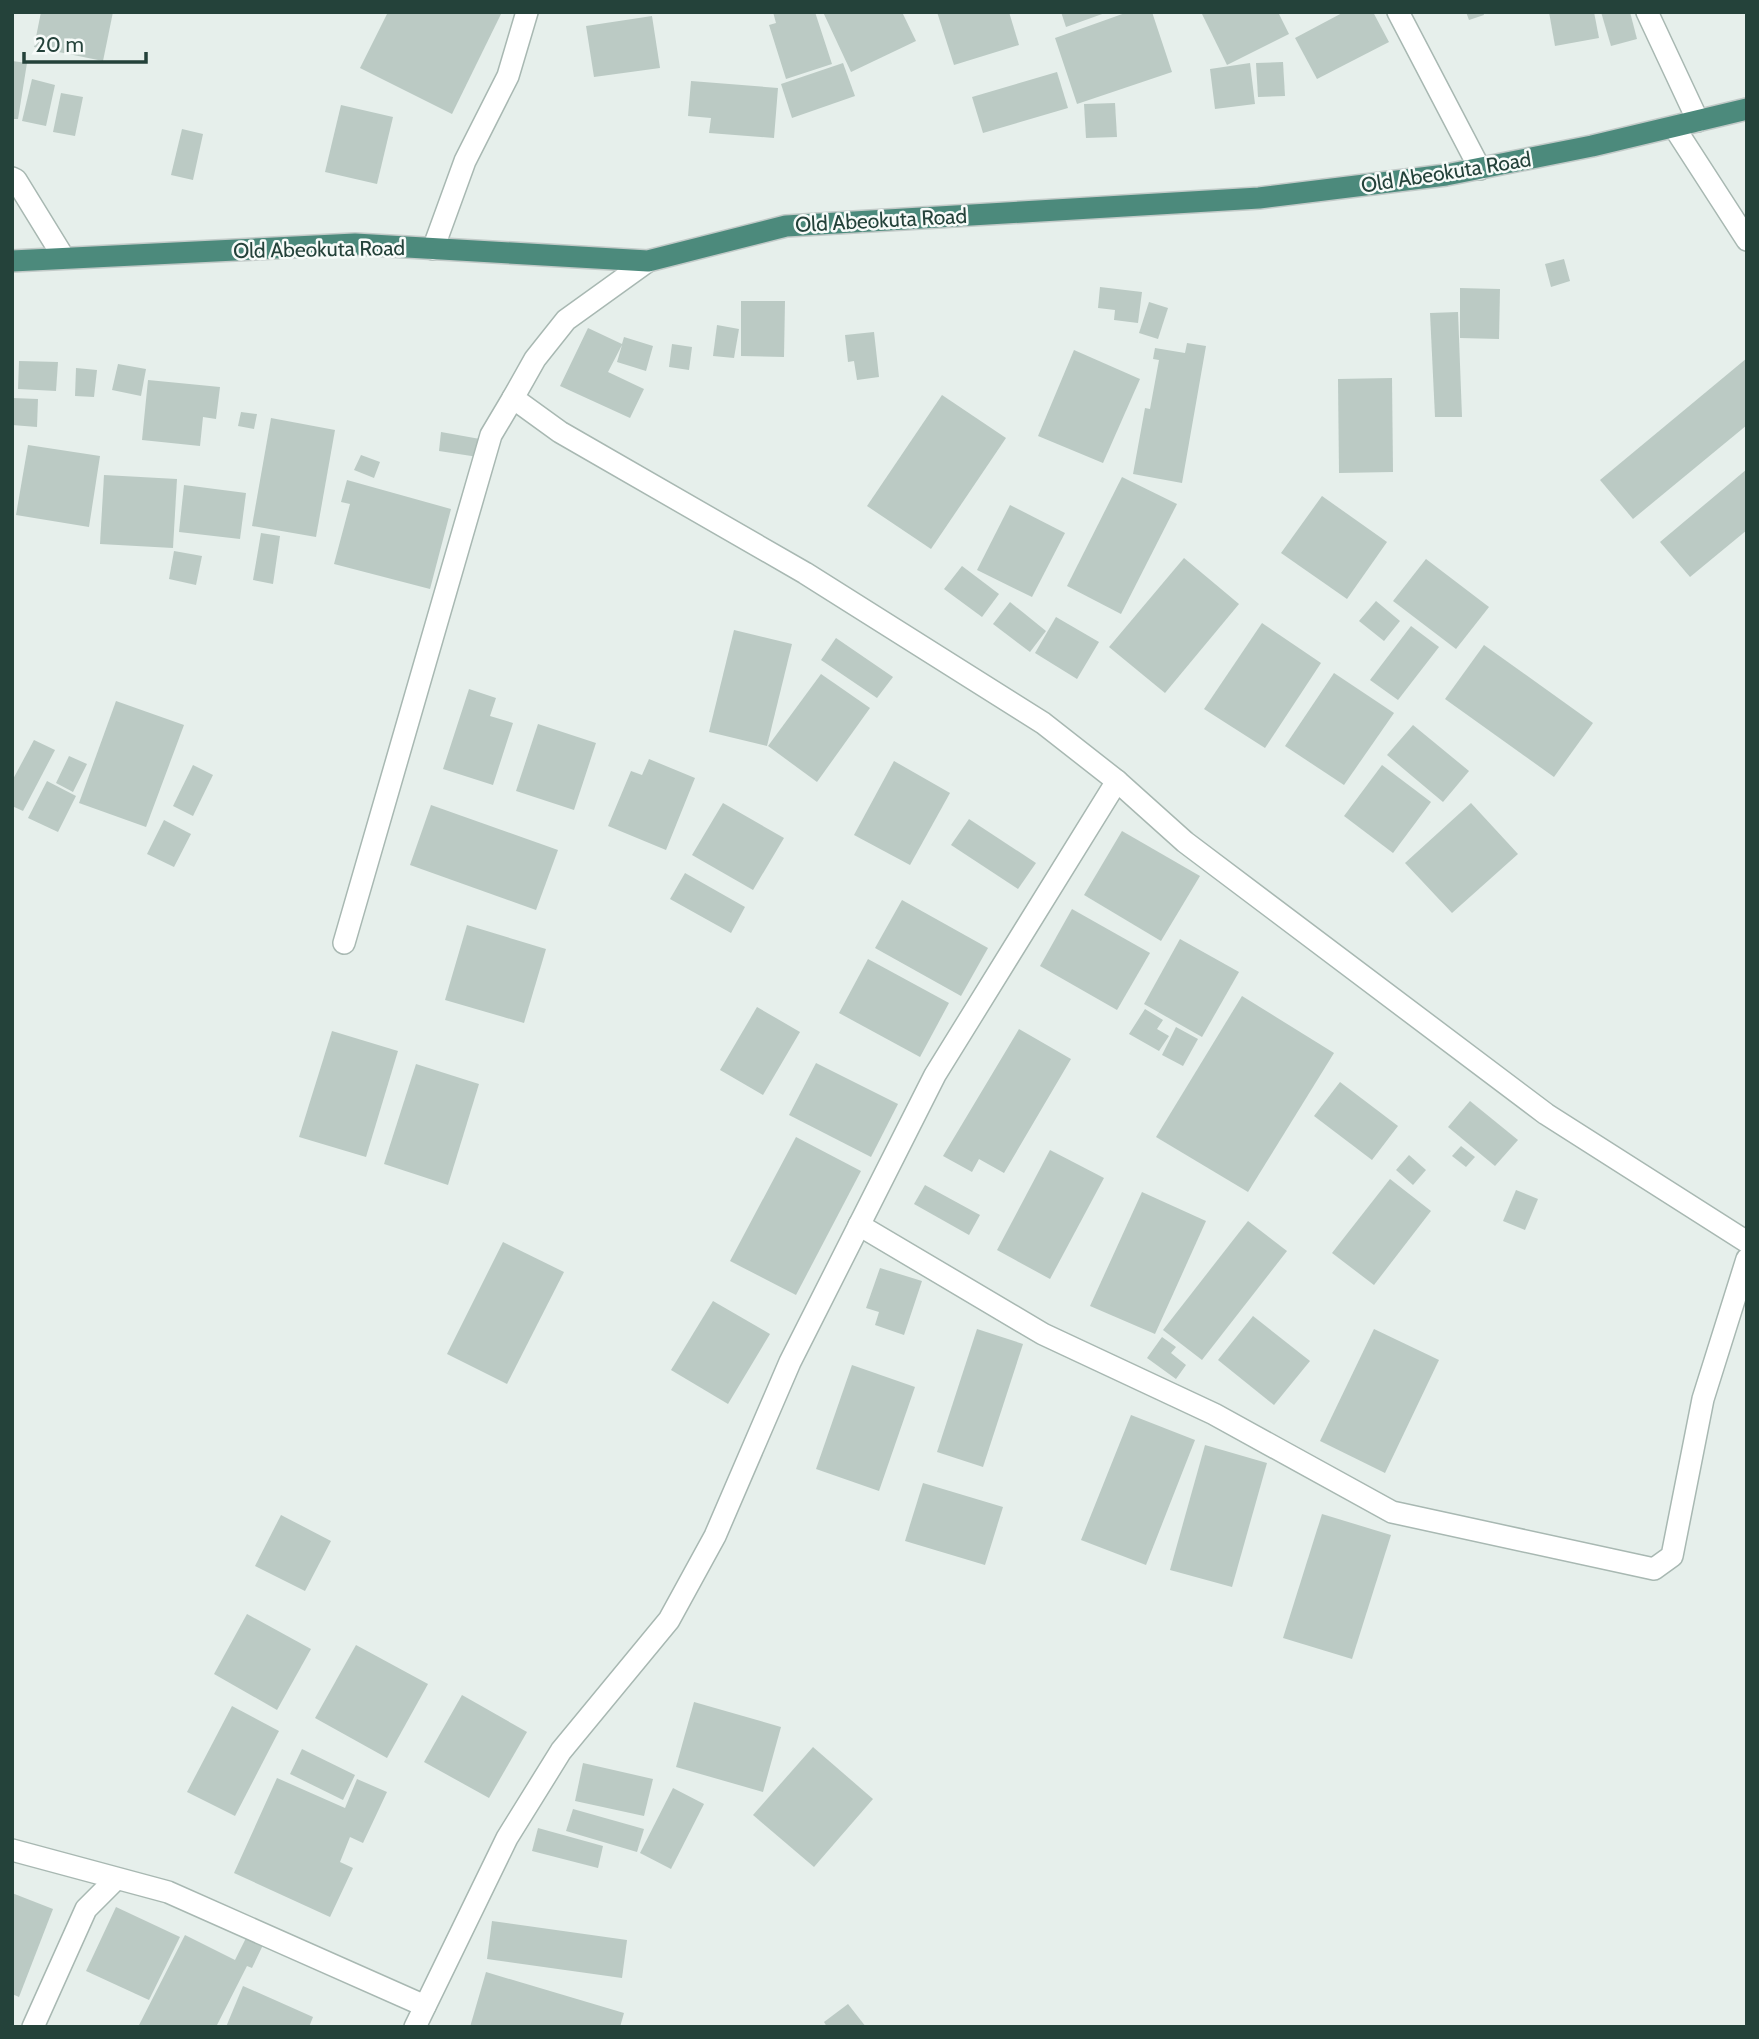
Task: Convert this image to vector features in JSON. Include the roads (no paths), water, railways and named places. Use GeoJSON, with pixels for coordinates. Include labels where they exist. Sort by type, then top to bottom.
{"type":"FeatureCollection","features":[{"type":"Feature","properties":{"kind":"highway","name":"Old Abeokuta Road"},"geometry":{"type":"LineString","coordinates":[[12,261],[355,244],[648,261],[786,226],[1259,198],[1446,175],[1592,146],[1747,109]]}},
{"type":"Feature","properties":{"kind":"street"},"geometry":{"type":"LineString","coordinates":[[433,248],[465,161],[509,76],[527,12]]}},
{"type":"Feature","properties":{"kind":"street"},"geometry":{"type":"LineString","coordinates":[[1398,12],[1480,169]]}},
{"type":"Feature","properties":{"kind":"street"},"geometry":{"type":"LineString","coordinates":[[1647,12],[1698,121]]}},
{"type":"Feature","properties":{"kind":"street"},"geometry":{"type":"LineString","coordinates":[[1674,127],[1747,240]]}},
{"type":"Feature","properties":{"kind":"street"},"geometry":{"type":"LineString","coordinates":[[12,178],[16,180],[64,258]]}},
{"type":"Feature","properties":{"kind":"street"},"geometry":{"type":"LineString","coordinates":[[344,943],[491,435],[535,359],[566,320],[648,261]]}},
{"type":"Feature","properties":{"kind":"street"},"geometry":{"type":"LineString","coordinates":[[513,398],[561,432],[805,573],[1043,723],[1117,781],[1185,842],[1546,1114],[1747,1242]]}},
{"type":"Feature","properties":{"kind":"street"},"geometry":{"type":"LineString","coordinates":[[415,2027],[507,1838],[561,1751],[676,1608],[715,1536],[790,1362],[935,1075],[1117,781]]}},
{"type":"Feature","properties":{"kind":"street"},"geometry":{"type":"LineString","coordinates":[[859,1225],[1043,1335],[1214,1413],[1392,1512],[1654,1569],[1672,1556],[1703,1399],[1747,1259]]}},
{"type":"Feature","properties":{"kind":"street"},"geometry":{"type":"LineString","coordinates":[[12,1850],[168,1892],[425,2006]]}},
{"type":"Feature","properties":{"kind":"street"},"geometry":{"type":"LineString","coordinates":[[78,1868],[86,1909]]}},
{"type":"Feature","properties":{"kind":"street"},"geometry":{"type":"LineString","coordinates":[[33,2027],[86,1909],[116,1880]]}}]}
